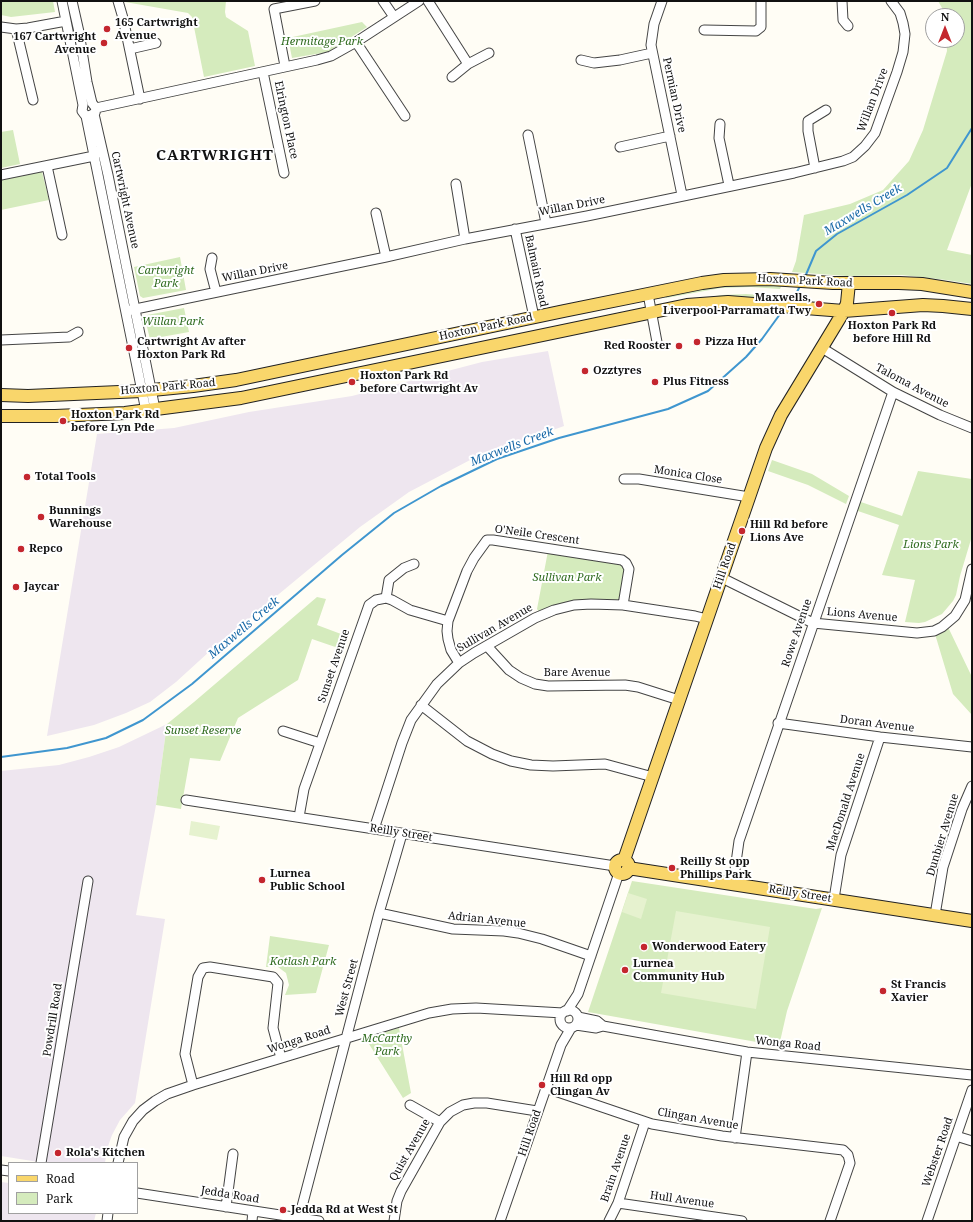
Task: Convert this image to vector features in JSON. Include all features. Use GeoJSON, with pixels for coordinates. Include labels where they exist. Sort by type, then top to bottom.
{"type":"FeatureCollection","features":[{"type":"Feature","properties":{"kind":"main road","name":"Hoxton Park Road"},"geometry":{"type":"LineString","coordinates":[[1,395],[28,396],[147,390],[194,386],[236,380],[534,317],[702,283],[724,280],[750,278],[849,283],[922,284],[972,292]]}},
{"type":"Feature","properties":{"kind":"main road","name":"Hill Road"},"geometry":{"type":"LineString","coordinates":[[622,867],[766,448],[781,415],[844,311],[847,304],[849,283]]}},
{"type":"Feature","properties":{"kind":"main road","name":"Hoxton Park Road"},"geometry":{"type":"LineString","coordinates":[[1,416],[92,415],[151,410],[241,398],[651,312],[712,302],[844,311],[922,305],[972,309]]}},
{"type":"Feature","properties":{"kind":"main road"},"geometry":{"type":"LineString","coordinates":[[820,309],[829,317],[832,332]]}},
{"type":"Feature","properties":{"kind":"main road","name":"Reilly Street"},"geometry":{"type":"LineString","coordinates":[[622,867],[972,921]]}},
{"type":"Feature","properties":{"kind":"street","name":"Cartwright Avenue"},"geometry":{"type":"LineString","coordinates":[[62,1],[66,21],[99,137],[121,267]]}},
{"type":"Feature","properties":{"kind":"street"},"geometry":{"type":"LineString","coordinates":[[118,1],[140,99]]}},
{"type":"Feature","properties":{"kind":"street"},"geometry":{"type":"LineString","coordinates":[[285,66],[273,5],[315,1]]}},
{"type":"Feature","properties":{"kind":"street"},"geometry":{"type":"LineString","coordinates":[[383,1],[394,17]]}},
{"type":"Feature","properties":{"kind":"street"},"geometry":{"type":"LineString","coordinates":[[90,109],[332,56],[419,1]]}},
{"type":"Feature","properties":{"kind":"street"},"geometry":{"type":"LineString","coordinates":[[428,1],[468,64]]}},
{"type":"Feature","properties":{"kind":"street","name":"Permian Drive"},"geometry":{"type":"LineString","coordinates":[[662,1],[654,24],[651,45],[682,195]]}},
{"type":"Feature","properties":{"kind":"street"},"geometry":{"type":"LineString","coordinates":[[704,30],[756,31],[761,27],[761,1]]}},
{"type":"Feature","properties":{"kind":"street"},"geometry":{"type":"LineString","coordinates":[[842,1],[843,20],[848,26]]}},
{"type":"Feature","properties":{"kind":"street","name":"Willan Drive"},"geometry":{"type":"LineString","coordinates":[[130,310],[386,258],[465,239],[815,168],[853,156],[865,146],[875,133],[897,72],[904,44],[903,23],[900,13],[891,1]]}},
{"type":"Feature","properties":{"kind":"street","name":"Cartwright Avenue"},"geometry":{"type":"LineString","coordinates":[[72,2],[79,32],[87,82],[94,156],[121,267],[151,410]]}},
{"type":"Feature","properties":{"kind":"street"},"geometry":{"type":"LineString","coordinates":[[1,27],[28,28],[66,21],[69,16],[72,2]]}},
{"type":"Feature","properties":{"kind":"street"},"geometry":{"type":"LineString","coordinates":[[66,21],[79,32]]}},
{"type":"Feature","properties":{"kind":"street"},"geometry":{"type":"LineString","coordinates":[[16,28],[32,100]]}},
{"type":"Feature","properties":{"kind":"street"},"geometry":{"type":"LineString","coordinates":[[356,42],[405,116]]}},
{"type":"Feature","properties":{"kind":"street"},"geometry":{"type":"LineString","coordinates":[[130,49],[156,43]]}},
{"type":"Feature","properties":{"kind":"street"},"geometry":{"type":"LineString","coordinates":[[452,77],[468,64],[489,53]]}},
{"type":"Feature","properties":{"kind":"street"},"geometry":{"type":"LineString","coordinates":[[581,60],[594,63],[620,60],[652,53]]}},
{"type":"Feature","properties":{"kind":"street","name":"Elrington Place"},"geometry":{"type":"LineString","coordinates":[[263,72],[284,173]]}},
{"type":"Feature","properties":{"kind":"street"},"geometry":{"type":"LineString","coordinates":[[815,168],[808,131],[808,121],[826,110]]}},
{"type":"Feature","properties":{"kind":"street"},"geometry":{"type":"LineString","coordinates":[[720,124],[719,138],[729,186]]}},
{"type":"Feature","properties":{"kind":"street"},"geometry":{"type":"LineString","coordinates":[[528,135],[546,223]]}},
{"type":"Feature","properties":{"kind":"street"},"geometry":{"type":"LineString","coordinates":[[620,147],[670,136]]}},
{"type":"Feature","properties":{"kind":"street"},"geometry":{"type":"LineString","coordinates":[[1,176],[94,156],[98,152],[97,141],[99,137]]}},
{"type":"Feature","properties":{"kind":"street"},"geometry":{"type":"LineString","coordinates":[[47,166],[62,235]]}},
{"type":"Feature","properties":{"kind":"street"},"geometry":{"type":"LineString","coordinates":[[456,184],[465,239]]}},
{"type":"Feature","properties":{"kind":"street"},"geometry":{"type":"LineString","coordinates":[[376,213],[386,258]]}},
{"type":"Feature","properties":{"kind":"street","name":"Balmain Road"},"geometry":{"type":"LineString","coordinates":[[515,229],[534,317]]}},
{"type":"Feature","properties":{"kind":"street"},"geometry":{"type":"LineString","coordinates":[[212,258],[210,269],[216,292]]}},
{"type":"Feature","properties":{"kind":"street"},"geometry":{"type":"LineString","coordinates":[[648,294],[657,342]]}},
{"type":"Feature","properties":{"kind":"street"},"geometry":{"type":"LineString","coordinates":[[1,340],[69,337],[78,332]]}},
{"type":"Feature","properties":{"kind":"street","name":"Taloma Avenue"},"geometry":{"type":"LineString","coordinates":[[822,348],[893,392],[940,415],[972,428]]}},
{"type":"Feature","properties":{"kind":"street","name":"Rowe Avenue"},"geometry":{"type":"LineString","coordinates":[[733,884],[739,841],[778,723],[893,392]]}},
{"type":"Feature","properties":{"kind":"street","name":"Monica Close"},"geometry":{"type":"LineString","coordinates":[[624,479],[638,479],[749,497]]}},
{"type":"Feature","properties":{"kind":"street","name":"O'Neile Crescent"},"geometry":{"type":"LineString","coordinates":[[460,663],[451,650],[447,631],[448,621],[471,563],[487,540],[491,539],[622,560],[628,564],[629,569],[623,605]]}},
{"type":"Feature","properties":{"kind":"street"},"geometry":{"type":"LineString","coordinates":[[414,564],[404,568],[389,580],[386,598],[410,610],[448,621]]}},
{"type":"Feature","properties":{"kind":"street","name":"Lions Avenue"},"geometry":{"type":"LineString","coordinates":[[722,578],[813,623],[917,632],[934,631],[950,621],[960,610],[965,600],[972,569]]}},
{"type":"Feature","properties":{"kind":"street","name":"Sunset Avenue"},"geometry":{"type":"LineString","coordinates":[[299,817],[304,789],[367,610],[372,602],[386,598]]}},
{"type":"Feature","properties":{"kind":"street","name":"Sullivan Avenue"},"geometry":{"type":"LineString","coordinates":[[374,829],[406,730],[416,712],[437,684],[460,663],[486,646],[535,618],[560,608],[591,604],[623,605],[707,619]]}},
{"type":"Feature","properties":{"kind":"street","name":"Bare Avenue"},"geometry":{"type":"LineString","coordinates":[[486,646],[505,667],[514,674],[535,684],[548,686],[625,685],[638,687],[680,700]]}},
{"type":"Feature","properties":{"kind":"street"},"geometry":{"type":"LineString","coordinates":[[421,705],[471,744],[511,761],[531,765],[548,766],[605,764],[653,777]]}},
{"type":"Feature","properties":{"kind":"street","name":"Doran Avenue"},"geometry":{"type":"LineString","coordinates":[[778,723],[880,738],[972,747]]}},
{"type":"Feature","properties":{"kind":"street"},"geometry":{"type":"LineString","coordinates":[[283,731],[320,743]]}},
{"type":"Feature","properties":{"kind":"street","name":"MacDonald Avenue"},"geometry":{"type":"LineString","coordinates":[[834,899],[841,855],[880,738]]}},
{"type":"Feature","properties":{"kind":"street","name":"Dunbier Avenue"},"geometry":{"type":"LineString","coordinates":[[935,915],[943,867],[962,809],[972,786]]}},
{"type":"Feature","properties":{"kind":"street","name":"Reilly Street"},"geometry":{"type":"LineString","coordinates":[[186,800],[622,867]]}},
{"type":"Feature","properties":{"kind":"street","name":"West Street"},"geometry":{"type":"LineString","coordinates":[[299,1218],[379,913],[402,834]]}},
{"type":"Feature","properties":{"kind":"street","name":"Hill Road"},"geometry":{"type":"LineString","coordinates":[[500,1221],[622,867]]}},
{"type":"Feature","properties":{"kind":"street","name":"Powdrill Road"},"geometry":{"type":"LineString","coordinates":[[41,1162],[88,881]]}},
{"type":"Feature","properties":{"kind":"street","name":"Adrian Avenue"},"geometry":{"type":"LineString","coordinates":[[379,913],[453,929],[518,933],[542,939],[591,956]]}},
{"type":"Feature","properties":{"kind":"street"},"geometry":{"type":"LineString","coordinates":[[193,1085],[185,1054],[198,977],[203,968],[210,967],[273,977],[278,983],[273,1028],[281,1058]]}},
{"type":"Feature","properties":{"kind":"street","name":"Wonga Road"},"geometry":{"type":"LineString","coordinates":[[118,1162],[124,1137],[133,1121],[143,1110],[167,1094],[347,1037],[413,1017],[443,1010],[493,1008],[528,1012],[542,1011],[570,1019],[597,1021],[603,1026],[747,1052],[972,1075]]}},
{"type":"Feature","properties":{"kind":"street"},"geometry":{"type":"LineString","coordinates":[[736,1138],[747,1052]]}},
{"type":"Feature","properties":{"kind":"street","name":"Clingan Avenue"},"geometry":{"type":"LineString","coordinates":[[546,1088],[644,1122],[736,1138],[845,1151],[848,1155],[849,1164],[830,1221]]}},
{"type":"Feature","properties":{"kind":"street","name":"Webster Road"},"geometry":{"type":"LineString","coordinates":[[927,1221],[972,1090]]}},
{"type":"Feature","properties":{"kind":"street","name":"Quist Avenue"},"geometry":{"type":"LineString","coordinates":[[394,1221],[397,1202],[401,1190],[440,1122],[450,1112],[463,1105],[474,1103],[487,1103],[537,1111]]}},
{"type":"Feature","properties":{"kind":"street"},"geometry":{"type":"LineString","coordinates":[[410,1105],[440,1122]]}},
{"type":"Feature","properties":{"kind":"street","name":"Brain Avenue"},"geometry":{"type":"LineString","coordinates":[[609,1221],[618,1203],[644,1122]]}},
{"type":"Feature","properties":{"kind":"street"},"geometry":{"type":"LineString","coordinates":[[956,1136],[972,1141]]}},
{"type":"Feature","properties":{"kind":"street"},"geometry":{"type":"LineString","coordinates":[[226,1207],[233,1154]]}},
{"type":"Feature","properties":{"kind":"street","name":"Jedda Road"},"geometry":{"type":"LineString","coordinates":[[138,1193],[319,1221]]}},
{"type":"Feature","properties":{"kind":"street","name":"Hull Avenue"},"geometry":{"type":"LineString","coordinates":[[618,1203],[742,1221]]}},
{"type":"Feature","properties":{"kind":"street"},"geometry":{"type":"LineString","coordinates":[[252,1221],[253,1211]]}},
{"type":"Feature","properties":{"kind":"shaded area"},"geometry":{"type":"Polygon","coordinates":[[[548,351],[564,426],[472,459],[409,492],[360,527],[210,651],[176,682],[150,702],[94,725],[47,736],[97,434],[174,428],[249,412],[352,396],[482,362],[548,351]]]}},
{"type":"Feature","properties":{"kind":"shaded area"},"geometry":{"type":"Polygon","coordinates":[[[167,724],[156,805],[136,915],[165,919],[135,1103],[120,1120],[112,1135],[107,1149],[105,1162],[39,1162],[1,1156],[1,771],[59,765],[119,747],[167,724]]]}},
{"type":"Feature","properties":{"kind":"shaded area"},"geometry":{"type":"Polygon","coordinates":[[[1,1182],[8,1183],[8,1214],[96,1214],[94,1221],[1,1221],[1,1182]]]}},
{"type":"Feature","properties":{"kind":"green space"},"geometry":{"type":"Polygon","coordinates":[[[1,1],[53,1],[55,12],[11,17],[1,15],[1,1]]]}},
{"type":"Feature","properties":{"kind":"green space"},"geometry":{"type":"Polygon","coordinates":[[[125,1],[226,1],[226,17],[248,31],[255,66],[204,77],[192,17],[188,13],[125,1]]]}},
{"type":"Feature","properties":{"kind":"green space"},"geometry":{"type":"Polygon","coordinates":[[[938,1],[972,1],[972,183],[947,250],[972,255],[972,284],[902,275],[847,276],[792,272],[796,261],[804,215],[850,204],[883,190],[909,161],[923,130],[947,48],[965,48],[965,8],[942,8],[938,1]]]}},
{"type":"Feature","properties":{"kind":"green space","name":"Hermitage Park"},"geometry":{"type":"Polygon","coordinates":[[[362,22],[367,27],[328,52],[292,58],[288,38],[362,22]]]}},
{"type":"Feature","properties":{"kind":"green space"},"geometry":{"type":"Polygon","coordinates":[[[13,130],[20,164],[1,168],[1,132],[13,130]]]}},
{"type":"Feature","properties":{"kind":"green space"},"geometry":{"type":"Polygon","coordinates":[[[42,172],[49,200],[1,210],[1,180],[42,172]]]}},
{"type":"Feature","properties":{"kind":"green space","name":"Cartwright Park"},"geometry":{"type":"Polygon","coordinates":[[[180,257],[186,290],[143,298],[140,296],[134,267],[180,257]]]}},
{"type":"Feature","properties":{"kind":"green space"},"geometry":{"type":"Polygon","coordinates":[[[742,284],[782,285],[780,289],[751,287],[721,288],[666,298],[665,296],[719,286],[742,284]]]}},
{"type":"Feature","properties":{"kind":"green space"},"geometry":{"type":"Polygon","coordinates":[[[746,294],[776,296],[772,302],[674,303],[722,295],[746,294]]]}},
{"type":"Feature","properties":{"kind":"green space","name":"Willan Park"},"geometry":{"type":"Polygon","coordinates":[[[184,308],[189,332],[150,339],[145,319],[147,315],[184,308]]]}},
{"type":"Feature","properties":{"kind":"green space"},"geometry":{"type":"Polygon","coordinates":[[[772,460],[812,474],[849,496],[846,504],[808,485],[768,471],[772,460]]]}},
{"type":"Feature","properties":{"kind":"green space","name":"Lions Park"},"geometry":{"type":"Polygon","coordinates":[[[918,471],[972,479],[972,536],[956,595],[942,614],[925,622],[919,623],[905,622],[915,580],[882,575],[899,525],[855,510],[858,501],[902,516],[918,471]]]}},
{"type":"Feature","properties":{"kind":"green space","name":"Sullivan Park"},"geometry":{"type":"Polygon","coordinates":[[[548,551],[619,563],[625,567],[620,599],[616,601],[539,612],[537,609],[548,551]]]}},
{"type":"Feature","properties":{"kind":"green space","name":"Sunset Reserve"},"geometry":{"type":"Polygon","coordinates":[[[317,597],[326,599],[317,625],[349,637],[344,650],[312,639],[298,680],[238,718],[220,761],[190,758],[181,809],[156,805],[167,724],[317,597]]]}},
{"type":"Feature","properties":{"kind":"green space"},"geometry":{"type":"Polygon","coordinates":[[[948,627],[972,677],[972,715],[953,694],[935,634],[948,627]]]}},
{"type":"Feature","properties":{"kind":"green space"},"geometry":{"type":"Polygon","coordinates":[[[191,821],[220,826],[217,840],[189,835],[191,821]]]}},
{"type":"Feature","properties":{"kind":"green space"},"geometry":{"type":"Polygon","coordinates":[[[632,881],[816,909],[822,908],[787,1011],[779,1046],[588,1012],[632,881]]]}},
{"type":"Feature","properties":{"kind":"green space"},"geometry":{"type":"Polygon","coordinates":[[[628,893],[647,899],[641,919],[622,912],[628,893]]]}},
{"type":"Feature","properties":{"kind":"green space"},"geometry":{"type":"Polygon","coordinates":[[[676,911],[770,927],[756,1009],[661,993],[676,911]]]}},
{"type":"Feature","properties":{"kind":"green space","name":"Kotlash Park"},"geometry":{"type":"Polygon","coordinates":[[[270,936],[329,945],[316,993],[285,995],[289,985],[286,973],[278,967],[266,967],[270,936]]]}},
{"type":"Feature","properties":{"kind":"green space","name":"McCarthy Park"},"geometry":{"type":"Polygon","coordinates":[[[399,1028],[411,1093],[403,1098],[369,1044],[366,1036],[399,1028]]]}},
{"type":"Feature","properties":{"kind":"waterway","name":"Maxwells Creek"},"geometry":{"type":"LineString","coordinates":[[805,277],[816,251],[837,234],[907,195],[947,168],[972,128]]}},
{"type":"Feature","properties":{"kind":"waterway","name":"Maxwells Creek"},"geometry":{"type":"LineString","coordinates":[[790,302],[800,286]]}},
{"type":"Feature","properties":{"kind":"waterway","name":"Maxwells Creek"},"geometry":{"type":"LineString","coordinates":[[1,757],[67,748],[106,738],[143,720],[192,684],[342,555],[394,513],[441,486],[497,459],[559,438],[668,409],[708,391],[746,357],[762,339],[783,310]]}},
{"type":"Feature","properties":{"kind":"place","name":"165 Cartwright Avenue"},"geometry":{"type":"Point","coordinates":[107,29]}},
{"type":"Feature","properties":{"kind":"place","name":"167 Cartwright Avenue"},"geometry":{"type":"Point","coordinates":[104,43]}},
{"type":"Feature","properties":{"kind":"place","name":"Maxwells, Liverpool-Parramatta Twy"},"geometry":{"type":"Point","coordinates":[819,304]}},
{"type":"Feature","properties":{"kind":"place","name":"Hoxton Park Rd before Hill Rd"},"geometry":{"type":"Point","coordinates":[892,313]}},
{"type":"Feature","properties":{"kind":"place","name":"Pizza Hut"},"geometry":{"type":"Point","coordinates":[697,342]}},
{"type":"Feature","properties":{"kind":"place","name":"Red Rooster"},"geometry":{"type":"Point","coordinates":[679,346]}},
{"type":"Feature","properties":{"kind":"place","name":"Cartwright Av after Hoxton Park Rd"},"geometry":{"type":"Point","coordinates":[129,348]}},
{"type":"Feature","properties":{"kind":"place","name":"Ozztyres"},"geometry":{"type":"Point","coordinates":[585,371]}},
{"type":"Feature","properties":{"kind":"place","name":"Hoxton Park Rd before Cartwright Av"},"geometry":{"type":"Point","coordinates":[352,382]}},
{"type":"Feature","properties":{"kind":"place","name":"Plus Fitness"},"geometry":{"type":"Point","coordinates":[655,382]}},
{"type":"Feature","properties":{"kind":"place","name":"Hoxton Park Rd before Lyn Pde"},"geometry":{"type":"Point","coordinates":[63,421]}},
{"type":"Feature","properties":{"kind":"place","name":"Total Tools"},"geometry":{"type":"Point","coordinates":[27,477]}},
{"type":"Feature","properties":{"kind":"place","name":"Bunnings Warehouse"},"geometry":{"type":"Point","coordinates":[41,517]}},
{"type":"Feature","properties":{"kind":"place","name":"Hill Rd before Lions Ave"},"geometry":{"type":"Point","coordinates":[742,531]}},
{"type":"Feature","properties":{"kind":"place","name":"Repco"},"geometry":{"type":"Point","coordinates":[21,549]}},
{"type":"Feature","properties":{"kind":"place","name":"Jaycar"},"geometry":{"type":"Point","coordinates":[16,587]}},
{"type":"Feature","properties":{"kind":"place","name":"Reilly St opp Phillips Park"},"geometry":{"type":"Point","coordinates":[672,868]}},
{"type":"Feature","properties":{"kind":"place","name":"Lurnea Public School"},"geometry":{"type":"Point","coordinates":[262,880]}},
{"type":"Feature","properties":{"kind":"place","name":"Wonderwood Eatery"},"geometry":{"type":"Point","coordinates":[644,947]}},
{"type":"Feature","properties":{"kind":"place","name":"Lurnea Community Hub"},"geometry":{"type":"Point","coordinates":[625,970]}},
{"type":"Feature","properties":{"kind":"place","name":"St Francis Xavier"},"geometry":{"type":"Point","coordinates":[883,991]}},
{"type":"Feature","properties":{"kind":"place","name":"Hill Rd opp Clingan Av"},"geometry":{"type":"Point","coordinates":[542,1085]}},
{"type":"Feature","properties":{"kind":"place","name":"Rola's Kitchen"},"geometry":{"type":"Point","coordinates":[58,1153]}},
{"type":"Feature","properties":{"kind":"place","name":"Jedda Rd at West St"},"geometry":{"type":"Point","coordinates":[283,1210]}},
{"type":"Feature","properties":{"kind":"district","name":"CARTWRIGHT"},"geometry":{"type":"Point","coordinates":[215,156]}}]}
